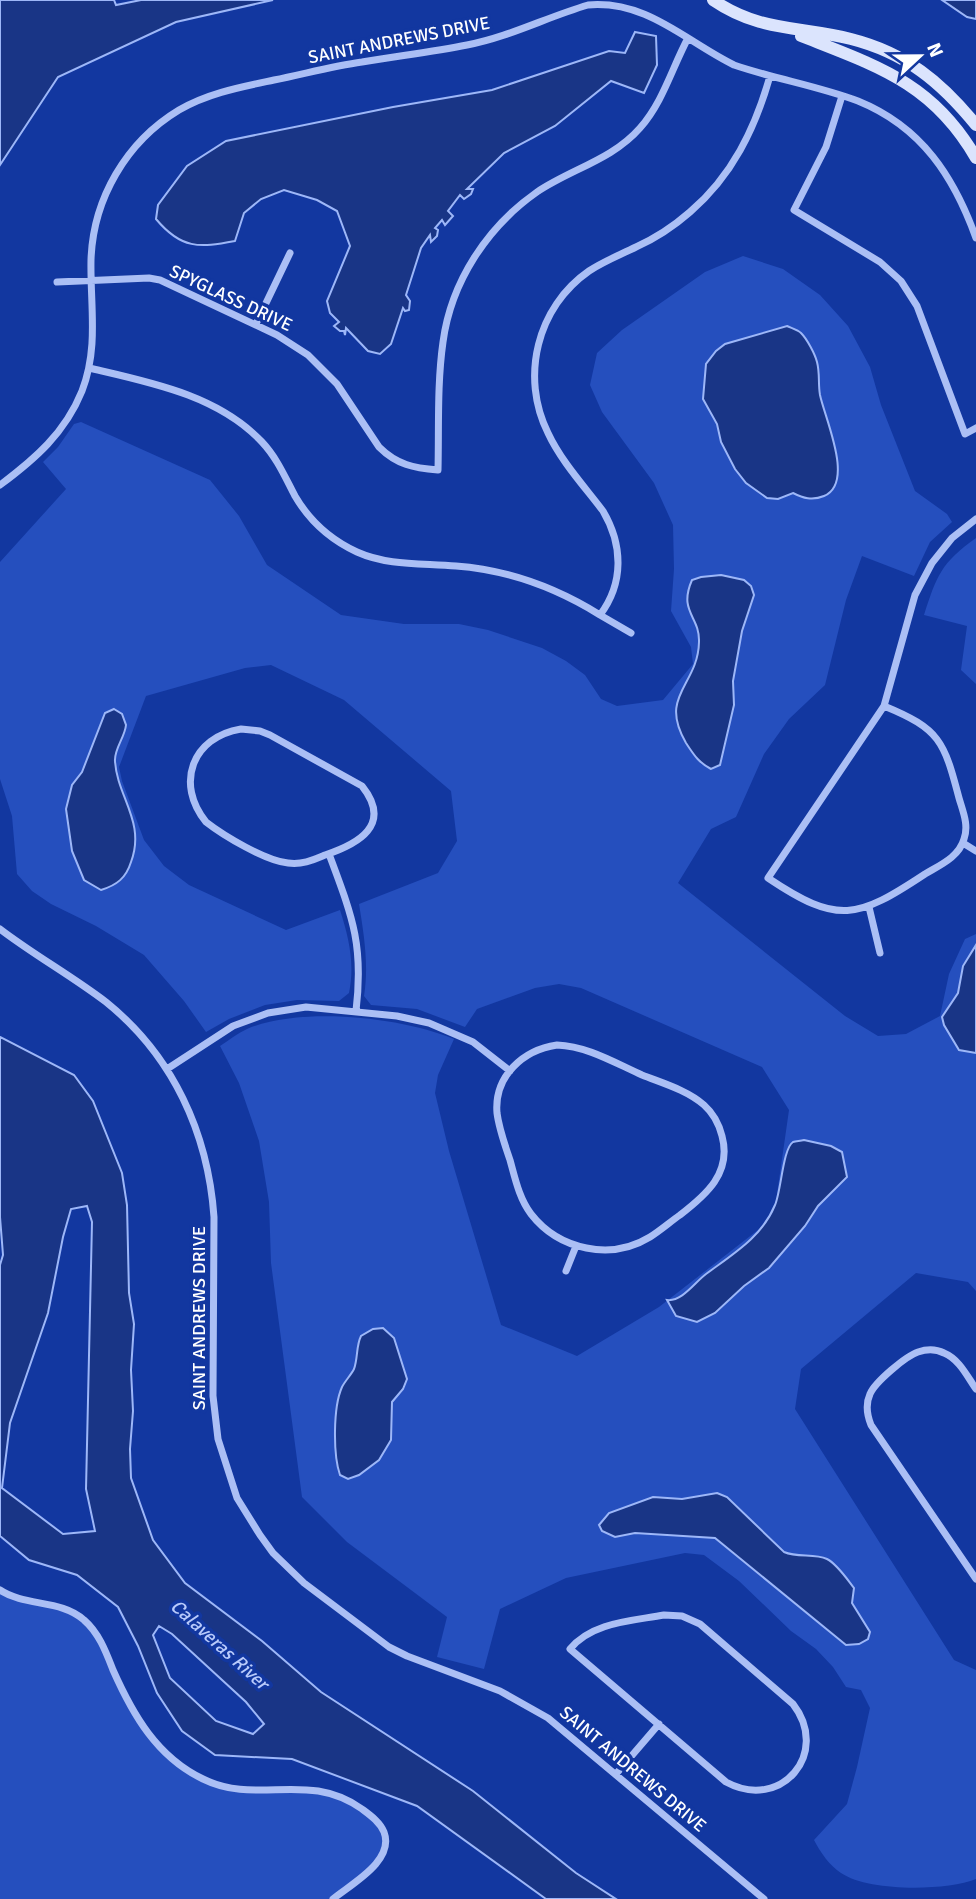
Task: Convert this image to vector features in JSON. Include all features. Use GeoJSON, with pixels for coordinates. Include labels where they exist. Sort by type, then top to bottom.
{"type":"FeatureCollection","features":[{"type":"Feature","properties":{"kind":"street"},"geometry":{"type":"LineString","coordinates":[[713,0],[745,18],[778,27],[864,61],[905,81],[946,115],[976,158]]}},
{"type":"Feature","properties":{"kind":"street","name":"SAINT ANDREWS DRIVE"},"geometry":{"type":"LineString","coordinates":[[0,485],[27,465],[55,438],[75,406],[89,368],[94,333],[92,281],[96,224],[114,177],[135,146],[148,133],[178,111],[227,90],[359,62],[467,45],[492,39],[576,9],[615,4],[640,10],[734,65],[842,96],[887,116],[916,139],[956,188],[976,239]]}},
{"type":"Feature","properties":{"kind":"street"},"geometry":{"type":"LineString","coordinates":[[778,27],[850,38],[915,65],[956,101],[976,125]]}},
{"type":"Feature","properties":{"kind":"street","name":"SPYGLASS DRIVE"},"geometry":{"type":"LineString","coordinates":[[57,282],[149,278],[160,280],[256,324],[294,345],[323,368],[349,400],[387,456],[403,465],[438,470],[443,341],[453,300],[472,261],[495,230],[522,203],[558,180],[602,159],[635,133],[660,98],[688,38]]}},
{"type":"Feature","properties":{"kind":"street"},"geometry":{"type":"LineString","coordinates":[[600,615],[615,586],[618,548],[603,511],[555,446],[542,421],[536,399],[534,375],[542,331],[556,304],[576,282],[600,264],[665,231],[690,212],[715,187],[752,128],[770,76]]}},
{"type":"Feature","properties":{"kind":"street"},"geometry":{"type":"LineString","coordinates":[[842,96],[826,147],[794,210],[880,262],[901,281],[917,306],[965,434],[976,428]]}},
{"type":"Feature","properties":{"kind":"street"},"geometry":{"type":"LineString","coordinates":[[256,324],[290,253]]}},
{"type":"Feature","properties":{"kind":"street"},"geometry":{"type":"LineString","coordinates":[[89,368],[177,391],[238,421],[274,456],[296,498],[316,524],[358,552],[390,561],[481,568],[507,574],[556,590],[631,633]]}},
{"type":"Feature","properties":{"kind":"street"},"geometry":{"type":"LineString","coordinates":[[884,706],[924,725],[945,750],[966,822],[963,843],[953,856],[891,897],[869,907],[824,909],[799,899],[768,878],[884,706],[912,605],[922,579],[951,538],[976,519]]}},
{"type":"Feature","properties":{"kind":"street"},"geometry":{"type":"LineString","coordinates":[[230,730],[260,731],[362,786],[373,808],[370,826],[354,845],[329,854],[297,864],[276,861],[206,822],[195,806],[190,786],[193,766],[202,748],[230,730]]}},
{"type":"Feature","properties":{"kind":"street"},"geometry":{"type":"LineString","coordinates":[[963,843],[976,851]]}},
{"type":"Feature","properties":{"kind":"street"},"geometry":{"type":"LineString","coordinates":[[329,854],[356,933],[360,968],[356,1011]]}},
{"type":"Feature","properties":{"kind":"street"},"geometry":{"type":"LineString","coordinates":[[869,907],[880,953]]}},
{"type":"Feature","properties":{"kind":"street","name":"SAINT ANDREWS DRIVE"},"geometry":{"type":"LineString","coordinates":[[0,929],[106,1002],[139,1034],[167,1069],[192,1117],[209,1170],[214,1217],[214,1418],[229,1477],[260,1535],[288,1569],[374,1637],[407,1656],[475,1680],[524,1703],[568,1733],[764,1899]]}},
{"type":"Feature","properties":{"kind":"street"},"geometry":{"type":"LineString","coordinates":[[167,1069],[233,1026],[268,1013],[306,1007],[411,1018],[473,1042],[510,1071]]}},
{"type":"Feature","properties":{"kind":"street"},"geometry":{"type":"LineString","coordinates":[[569,1045],[693,1097],[711,1112],[724,1141],[723,1164],[715,1184],[700,1199],[640,1242],[627,1247],[602,1250],[576,1246],[559,1238],[539,1223],[519,1191],[497,1113],[500,1090],[510,1071],[524,1056],[546,1047],[569,1045]]}},
{"type":"Feature","properties":{"kind":"street"},"geometry":{"type":"LineString","coordinates":[[566,1271],[576,1246]]}},
{"type":"Feature","properties":{"kind":"street"},"geometry":{"type":"LineString","coordinates":[[976,1389],[953,1358],[939,1351],[926,1350],[910,1356],[878,1383],[869,1395],[867,1410],[871,1426],[976,1579]]}},
{"type":"Feature","properties":{"kind":"street"},"geometry":{"type":"LineString","coordinates":[[0,1590],[11,1596],[62,1608],[84,1620],[102,1644],[135,1717],[155,1743],[183,1768],[227,1788],[262,1791],[305,1788],[331,1793],[355,1804],[372,1817],[384,1831],[386,1844],[380,1859],[333,1899]]}},
{"type":"Feature","properties":{"kind":"street"},"geometry":{"type":"LineString","coordinates":[[664,1615],[682,1616],[692,1620],[793,1704],[804,1721],[806,1750],[799,1768],[784,1783],[766,1790],[748,1790],[726,1782],[659,1724],[570,1649],[585,1636],[606,1626],[664,1615]]}},
{"type":"Feature","properties":{"kind":"street"},"geometry":{"type":"LineString","coordinates":[[616,1774],[659,1724]]}},
{"type":"Feature","properties":{"kind":"shaded area"},"geometry":{"type":"Polygon","coordinates":[[[743,256],[783,269],[820,295],[848,326],[870,367],[881,405],[915,491],[947,514],[952,522],[930,542],[914,576],[862,556],[846,600],[825,685],[789,719],[764,754],[736,817],[711,829],[678,883],[845,1016],[878,1036],[906,1034],[940,1016],[949,974],[965,939],[976,934],[976,1291],[968,1282],[916,1273],[801,1369],[795,1409],[954,1660],[976,1670],[976,1879],[946,1886],[908,1888],[870,1884],[841,1873],[822,1854],[814,1840],[847,1804],[870,1708],[861,1690],[846,1687],[833,1667],[816,1649],[791,1631],[739,1581],[704,1555],[685,1553],[566,1578],[500,1609],[484,1669],[437,1657],[447,1617],[347,1542],[302,1497],[271,1263],[269,1202],[259,1141],[239,1083],[220,1046],[244,1031],[269,1022],[322,1016],[379,1020],[432,1031],[454,1039],[438,1075],[435,1093],[449,1151],[501,1325],[577,1356],[659,1307],[767,1223],[775,1208],[789,1110],[762,1067],[581,988],[559,984],[535,988],[477,1009],[465,1027],[417,1009],[371,1005],[364,996],[366,961],[359,904],[438,873],[457,841],[451,791],[344,700],[271,665],[245,668],[146,696],[119,767],[144,840],[164,866],[189,885],[286,930],[340,910],[348,941],[351,972],[349,993],[339,1001],[297,1000],[265,1005],[229,1019],[206,1032],[184,1001],[144,955],[96,926],[51,904],[32,891],[17,874],[12,816],[0,779],[0,562],[66,489],[43,462],[58,447],[74,424],[81,422],[210,480],[239,516],[267,565],[341,615],[404,624],[459,624],[488,630],[542,648],[566,661],[585,675],[601,699],[617,706],[663,700],[693,664],[691,647],[671,611],[673,525],[654,483],[602,412],[590,385],[597,353],[622,330],[705,272],[743,256]]]}},
{"type":"Feature","properties":{"kind":"shaded area"},"geometry":{"type":"Polygon","coordinates":[[[976,538],[976,684],[961,670],[967,626],[924,615],[942,571],[955,555],[976,538]]]}},
{"type":"Feature","properties":{"kind":"shaded area"},"geometry":{"type":"Polygon","coordinates":[[[0,1588],[11,1596],[62,1608],[84,1620],[102,1644],[135,1717],[183,1768],[227,1788],[331,1793],[364,1810],[384,1831],[385,1851],[374,1865],[333,1899],[0,1899],[0,1588]]]}},
{"type":"Feature","properties":{"kind":"water"},"geometry":{"type":"Polygon","coordinates":[[[0,0],[114,0],[116,5],[141,0],[273,0],[176,22],[58,77],[0,165],[0,0]]]}},
{"type":"Feature","properties":{"kind":"water"},"geometry":{"type":"Polygon","coordinates":[[[942,0],[976,0],[976,19],[967,17],[942,0]]]}},
{"type":"Feature","properties":{"kind":"water"},"geometry":{"type":"Polygon","coordinates":[[[635,32],[656,36],[657,65],[644,93],[611,81],[555,126],[504,153],[467,189],[473,189],[471,194],[464,199],[460,195],[448,211],[453,216],[445,225],[442,220],[435,228],[438,230],[437,236],[431,242],[430,235],[421,248],[406,295],[410,301],[409,310],[405,311],[403,308],[391,344],[380,354],[368,351],[346,328],[345,335],[344,331],[340,331],[334,326],[339,322],[330,313],[327,301],[350,246],[337,211],[317,200],[284,190],[261,199],[244,213],[235,241],[211,245],[182,241],[156,219],[158,205],[187,166],[226,141],[492,90],[609,51],[625,53],[635,32]]]}},
{"type":"Feature","properties":{"kind":"water"},"geometry":{"type":"Polygon","coordinates":[[[787,326],[801,333],[816,359],[820,395],[838,465],[833,489],[816,498],[793,493],[778,499],[767,498],[746,483],[735,469],[721,442],[717,424],[703,399],[706,364],[716,351],[725,344],[787,326]]]}},
{"type":"Feature","properties":{"kind":"water"},"geometry":{"type":"Polygon","coordinates":[[[721,575],[744,580],[751,586],[754,595],[742,631],[733,681],[734,705],[720,765],[711,769],[699,761],[686,743],[678,727],[676,713],[682,691],[693,670],[699,642],[688,607],[688,591],[692,580],[721,575]]]}},
{"type":"Feature","properties":{"kind":"water"},"geometry":{"type":"Polygon","coordinates":[[[114,709],[122,714],[126,725],[115,761],[120,786],[133,822],[135,848],[124,877],[101,890],[84,880],[72,851],[66,809],[72,785],[82,772],[105,713],[114,709]]]}},
{"type":"Feature","properties":{"kind":"water"},"geometry":{"type":"Polygon","coordinates":[[[976,945],[976,1053],[959,1050],[942,1017],[958,993],[963,966],[976,945]]]}},
{"type":"Feature","properties":{"kind":"water","name":"Calaveras River"},"geometry":{"type":"Polygon","coordinates":[[[0,1037],[74,1075],[93,1101],[122,1173],[127,1205],[129,1293],[134,1324],[131,1370],[131,1478],[153,1540],[185,1583],[262,1641],[321,1692],[473,1791],[576,1873],[616,1899],[546,1899],[417,1806],[292,1759],[215,1755],[182,1731],[157,1693],[138,1646],[118,1607],[77,1575],[29,1560],[0,1536],[0,1265],[3,1255],[0,1217],[0,1037]],[[87,1206],[71,1209],[48,1313],[10,1423],[2,1488],[63,1534],[95,1531],[86,1489],[92,1222],[87,1206]],[[159,1626],[153,1635],[170,1678],[216,1721],[253,1734],[264,1724],[246,1702],[172,1634],[159,1626]]]}},
{"type":"Feature","properties":{"kind":"water"},"geometry":{"type":"Polygon","coordinates":[[[804,1140],[831,1146],[842,1152],[847,1177],[818,1206],[805,1226],[769,1268],[744,1286],[715,1313],[697,1322],[676,1316],[667,1300],[683,1295],[746,1244],[763,1226],[775,1205],[784,1161],[790,1146],[793,1142],[804,1140]]]}},
{"type":"Feature","properties":{"kind":"water"},"geometry":{"type":"Polygon","coordinates":[[[383,1328],[394,1338],[407,1379],[403,1389],[392,1402],[391,1440],[379,1460],[359,1475],[348,1479],[340,1475],[336,1456],[335,1431],[339,1396],[354,1369],[361,1336],[373,1329],[383,1328]]]}},
{"type":"Feature","properties":{"kind":"water"},"geometry":{"type":"Polygon","coordinates":[[[717,1493],[727,1497],[784,1552],[822,1557],[834,1564],[854,1588],[852,1603],[870,1632],[868,1639],[859,1644],[846,1645],[715,1538],[635,1533],[615,1537],[602,1531],[599,1525],[609,1513],[653,1497],[682,1499],[717,1493]]]}}]}
